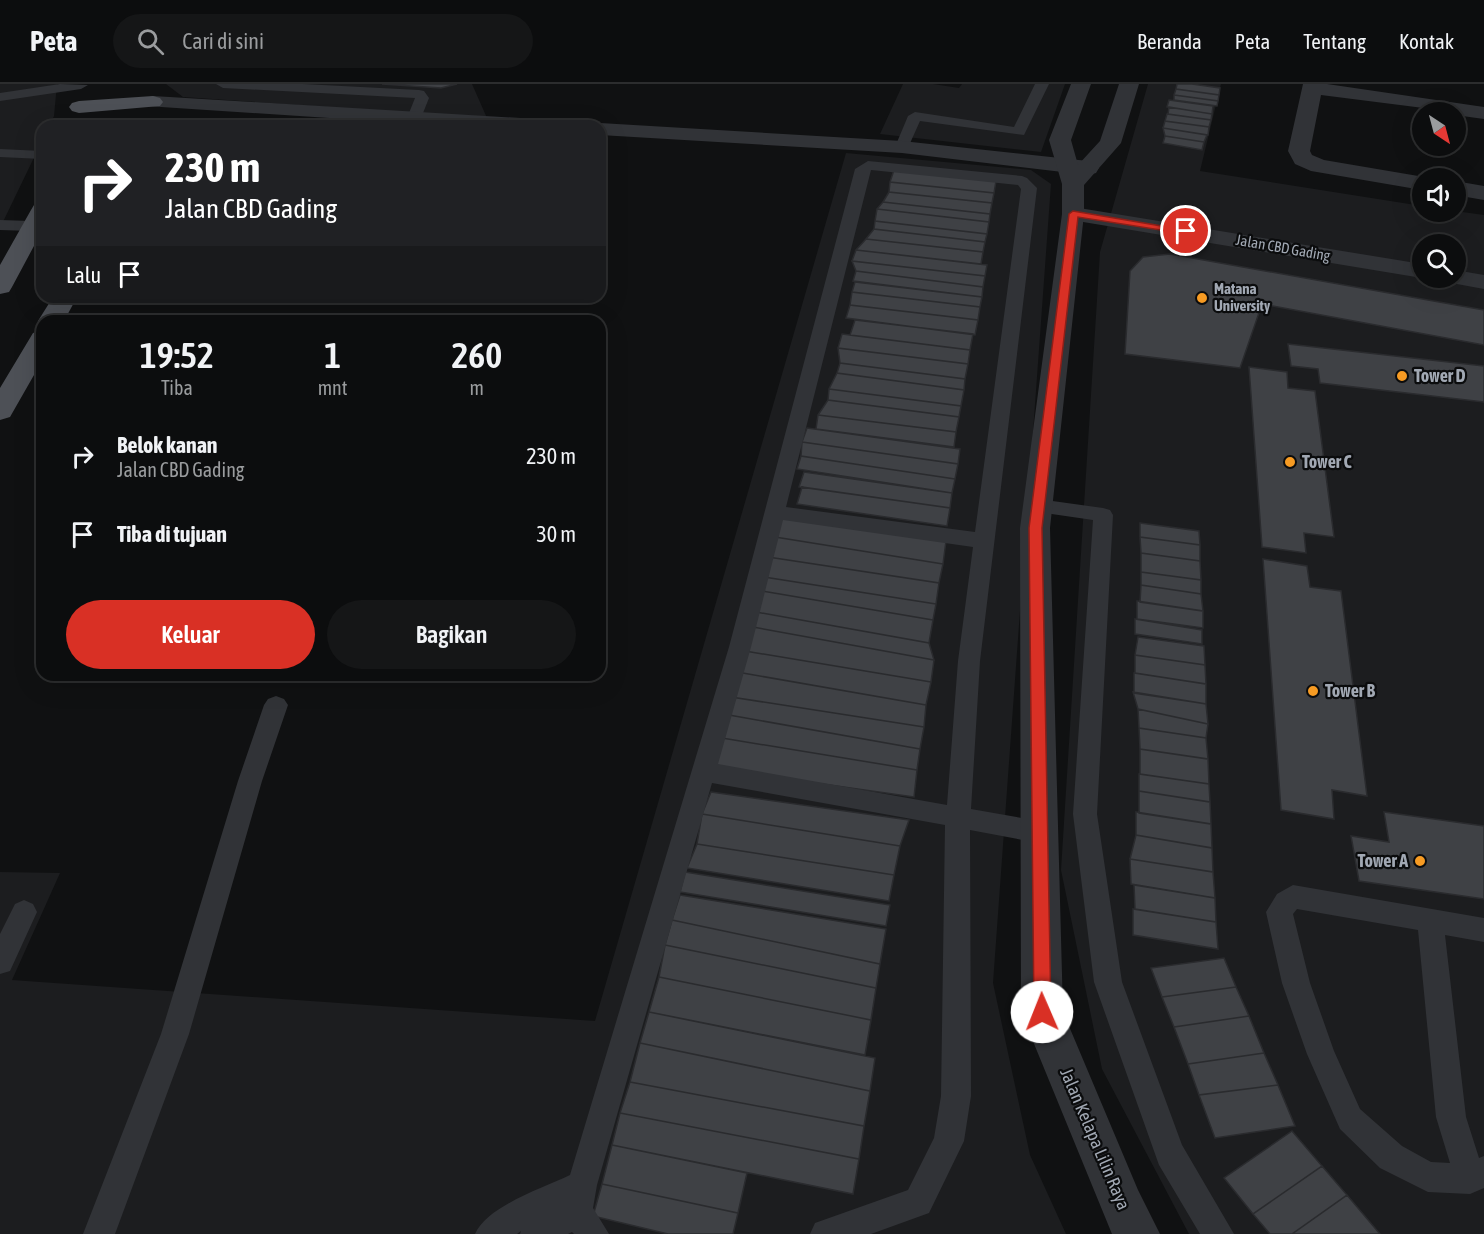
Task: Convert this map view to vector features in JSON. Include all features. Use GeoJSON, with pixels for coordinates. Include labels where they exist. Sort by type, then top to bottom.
{"type":"FeatureCollection","features":[{"type":"Feature","properties":{"kind":"main road"},"geometry":{"type":"LineString","coordinates":[[81,84],[76,116],[153,93]]}},
{"type":"Feature","properties":{"kind":"main road"},"geometry":{"type":"LineString","coordinates":[[146,120],[153,93]]}},
{"type":"Feature","properties":{"kind":"main road"},"geometry":{"type":"LineString","coordinates":[[0,286],[36,220]]}},
{"type":"Feature","properties":{"kind":"main road"},"geometry":{"type":"LineString","coordinates":[[0,411],[36,348]]}},
{"type":"Feature","properties":{"kind":"street","name":"Jalan Kelapa Lilin Raya"},"geometry":{"type":"LineString","coordinates":[[1081,84],[1059,140],[1075,183],[1035,528],[1042,1012],[1122,1206],[1137,1234]]}},
{"type":"Feature","properties":{"kind":"street"},"geometry":{"type":"LineString","coordinates":[[1075,183],[1110,142],[1129,84]]}},
{"type":"Feature","properties":{"kind":"street"},"geometry":{"type":"LineString","coordinates":[[1412,181],[1319,166],[1303,159],[1299,151],[1313,86],[1484,113]]}},
{"type":"Feature","properties":{"kind":"street"},"geometry":{"type":"LineString","coordinates":[[153,93],[449,120]]}},
{"type":"Feature","properties":{"kind":"street","name":"Jalan CBD Gading"},"geometry":{"type":"LineString","coordinates":[[606,129],[902,147],[1075,183],[1412,268]]}},
{"type":"Feature","properties":{"kind":"street"},"geometry":{"type":"LineString","coordinates":[[1466,190],[1484,193]]}},
{"type":"Feature","properties":{"kind":"street"},"geometry":{"type":"LineString","coordinates":[[1466,279],[1484,282]]}},
{"type":"Feature","properties":{"kind":"lane"},"geometry":{"type":"LineString","coordinates":[[0,97],[81,84]]}},
{"type":"Feature","properties":{"kind":"lane"},"geometry":{"type":"LineString","coordinates":[[223,84],[419,94],[422,98],[414,118]]}},
{"type":"Feature","properties":{"kind":"lane"},"geometry":{"type":"LineString","coordinates":[[902,147],[915,116],[1019,132],[1042,84]]}},
{"type":"Feature","properties":{"kind":"lane"},"geometry":{"type":"LineString","coordinates":[[0,153],[36,155]]}},
{"type":"Feature","properties":{"kind":"lane"},"geometry":{"type":"LineString","coordinates":[[536,1234],[584,1210],[703,771],[740,647],[862,168],[868,165],[1016,180],[1026,183],[1029,188],[969,661],[958,818],[956,1096],[949,1141],[918,1202],[826,1234]]}},
{"type":"Feature","properties":{"kind":"lane"},"geometry":{"type":"LineString","coordinates":[[0,225],[36,218]]}},
{"type":"Feature","properties":{"kind":"lane"},"geometry":{"type":"LineString","coordinates":[[1038,506],[1103,515],[1085,814],[1108,982],[1170,1154],[1218,1234]]}},
{"type":"Feature","properties":{"kind":"lane"},"geometry":{"type":"LineString","coordinates":[[774,512],[985,541]]}},
{"type":"Feature","properties":{"kind":"lane"},"geometry":{"type":"LineString","coordinates":[[99,1234],[175,1034],[250,781],[276,705]]}},
{"type":"Feature","properties":{"kind":"lane"},"geometry":{"type":"LineString","coordinates":[[703,771],[1039,832]]}},
{"type":"Feature","properties":{"kind":"lane"},"geometry":{"type":"LineString","coordinates":[[1430,920],[1451,1117],[1477,1175],[1428,1177],[1391,1157],[1350,1119],[1321,1054],[1300,993],[1281,928],[1279,912],[1293,897],[1430,920],[1484,930]]}},
{"type":"Feature","properties":{"kind":"lane"},"geometry":{"type":"LineString","coordinates":[[0,962],[24,912]]}},
{"type":"Feature","properties":{"kind":"lane"},"geometry":{"type":"LineString","coordinates":[[491,1234],[507,1222],[584,1210]]}},
{"type":"Feature","properties":{"kind":"shaded area"},"geometry":{"type":"Polygon","coordinates":[[[0,84],[57,84],[54,116],[52,120],[36,120],[36,153],[0,228],[0,84]]]}},
{"type":"Feature","properties":{"kind":"shaded area"},"geometry":{"type":"Polygon","coordinates":[[[166,84],[472,84],[487,118],[183,97],[166,84]]]}},
{"type":"Feature","properties":{"kind":"shaded area"},"geometry":{"type":"Polygon","coordinates":[[[903,84],[933,84],[959,88],[962,84],[1065,84],[1041,152],[880,134],[903,84]]]}},
{"type":"Feature","properties":{"kind":"shaded area"},"geometry":{"type":"Polygon","coordinates":[[[1148,84],[1221,84],[1200,171],[1412,204],[1412,222],[1466,222],[1466,213],[1484,215],[1484,1234],[1189,1234],[1102,1069],[1061,870],[1100,252],[1148,84]]]}},
{"type":"Feature","properties":{"kind":"shaded area"},"geometry":{"type":"Polygon","coordinates":[[[846,153],[1031,170],[1051,184],[993,983],[1030,1155],[1066,1234],[0,1234],[0,872],[60,873],[12,980],[595,1021],[846,153]]]}},
{"type":"Feature","properties":{"kind":"building"},"geometry":{"type":"Polygon","coordinates":[[[382,84],[457,84],[441,88],[382,84]]]}},
{"type":"Feature","properties":{"kind":"building"},"geometry":{"type":"Polygon","coordinates":[[[1177,84],[1220,88],[1219,95],[1176,89],[1177,84]]]}},
{"type":"Feature","properties":{"kind":"building"},"geometry":{"type":"Polygon","coordinates":[[[1176,89],[1219,95],[1218,101],[1174,95],[1176,89]]]}},
{"type":"Feature","properties":{"kind":"building"},"geometry":{"type":"Polygon","coordinates":[[[1174,95],[1218,101],[1217,106],[1174,100],[1174,95]]]}},
{"type":"Feature","properties":{"kind":"building"},"geometry":{"type":"Polygon","coordinates":[[[1169,100],[1213,106],[1212,114],[1167,107],[1169,100]]]}},
{"type":"Feature","properties":{"kind":"building"},"geometry":{"type":"Polygon","coordinates":[[[1169,107],[1212,114],[1211,120],[1168,114],[1169,107]]]}},
{"type":"Feature","properties":{"kind":"building"},"geometry":{"type":"Polygon","coordinates":[[[1167,114],[1211,120],[1209,127],[1165,121],[1167,114]]]}},
{"type":"Feature","properties":{"kind":"building"},"geometry":{"type":"Polygon","coordinates":[[[1165,121],[1209,127],[1208,135],[1163,128],[1165,121]]]}},
{"type":"Feature","properties":{"kind":"building"},"geometry":{"type":"Polygon","coordinates":[[[1163,128],[1207,135],[1204,142],[1165,136],[1163,128]]]}},
{"type":"Feature","properties":{"kind":"building"},"geometry":{"type":"Polygon","coordinates":[[[1165,136],[1204,142],[1202,150],[1163,143],[1165,136]]]}},
{"type":"Feature","properties":{"kind":"building"},"geometry":{"type":"Polygon","coordinates":[[[894,170],[996,181],[994,193],[890,182],[894,170]]]}},
{"type":"Feature","properties":{"kind":"building"},"geometry":{"type":"Polygon","coordinates":[[[890,182],[994,193],[992,203],[889,192],[890,182]]]}},
{"type":"Feature","properties":{"kind":"building"},"geometry":{"type":"Polygon","coordinates":[[[889,192],[992,203],[990,214],[883,202],[889,192]]]}},
{"type":"Feature","properties":{"kind":"building"},"geometry":{"type":"Polygon","coordinates":[[[883,202],[990,214],[989,222],[877,209],[883,202]]]}},
{"type":"Feature","properties":{"kind":"building"},"geometry":{"type":"Polygon","coordinates":[[[877,209],[989,222],[987,234],[875,221],[877,209]]]}},
{"type":"Feature","properties":{"kind":"building"},"geometry":{"type":"Polygon","coordinates":[[[875,221],[987,234],[985,242],[874,229],[875,221]]]}},
{"type":"Feature","properties":{"kind":"building"},"geometry":{"type":"Polygon","coordinates":[[[874,229],[985,242],[983,252],[866,239],[874,229]]]}},
{"type":"Feature","properties":{"kind":"building"},"geometry":{"type":"Polygon","coordinates":[[[866,239],[983,252],[981,264],[856,250],[866,239]]]}},
{"type":"Feature","properties":{"kind":"building"},"geometry":{"type":"Polygon","coordinates":[[[856,250],[987,265],[985,276],[852,261],[856,250]]]}},
{"type":"Feature","properties":{"kind":"building"},"geometry":{"type":"Polygon","coordinates":[[[1170,254],[1484,310],[1484,345],[1262,304],[1240,368],[1125,354],[1130,271],[1143,257],[1170,254]]]}},
{"type":"Feature","properties":{"kind":"building"},"geometry":{"type":"Polygon","coordinates":[[[852,261],[985,276],[983,287],[856,271],[852,261]]]}},
{"type":"Feature","properties":{"kind":"building"},"geometry":{"type":"Polygon","coordinates":[[[856,271],[983,287],[982,297],[853,281],[856,271]]]}},
{"type":"Feature","properties":{"kind":"building"},"geometry":{"type":"Polygon","coordinates":[[[855,282],[982,297],[980,307],[852,292],[855,282]]]}},
{"type":"Feature","properties":{"kind":"building"},"geometry":{"type":"Polygon","coordinates":[[[852,292],[980,307],[978,320],[850,305],[852,292]]]}},
{"type":"Feature","properties":{"kind":"building"},"geometry":{"type":"Polygon","coordinates":[[[850,305],[978,320],[975,335],[846,318],[850,305]]]}},
{"type":"Feature","properties":{"kind":"building"},"geometry":{"type":"Polygon","coordinates":[[[855,320],[973,334],[970,350],[850,335],[855,320]]]}},
{"type":"Feature","properties":{"kind":"building"},"geometry":{"type":"Polygon","coordinates":[[[842,334],[970,350],[968,364],[838,348],[842,334]]]}},
{"type":"Feature","properties":{"kind":"building","name":"Tower D"},"geometry":{"type":"Polygon","coordinates":[[[1288,344],[1484,366],[1484,402],[1320,383],[1318,369],[1291,366],[1288,344]]]}},
{"type":"Feature","properties":{"kind":"building"},"geometry":{"type":"Polygon","coordinates":[[[838,348],[968,364],[965,379],[840,363],[838,348]]]}},
{"type":"Feature","properties":{"kind":"building"},"geometry":{"type":"Polygon","coordinates":[[[840,363],[965,379],[964,390],[837,373],[840,363]]]}},
{"type":"Feature","properties":{"kind":"building","name":"Tower C"},"geometry":{"type":"Polygon","coordinates":[[[1249,367],[1287,372],[1288,388],[1315,391],[1334,537],[1304,533],[1306,553],[1262,547],[1249,367]]]}},
{"type":"Feature","properties":{"kind":"building"},"geometry":{"type":"Polygon","coordinates":[[[837,373],[964,390],[961,406],[829,389],[837,373]]]}},
{"type":"Feature","properties":{"kind":"building"},"geometry":{"type":"Polygon","coordinates":[[[829,389],[961,406],[959,417],[828,400],[829,389]]]}},
{"type":"Feature","properties":{"kind":"building"},"geometry":{"type":"Polygon","coordinates":[[[828,400],[959,417],[956,432],[818,415],[828,400]]]}},
{"type":"Feature","properties":{"kind":"building"},"geometry":{"type":"Polygon","coordinates":[[[818,415],[956,432],[954,447],[816,429],[818,415]]]}},
{"type":"Feature","properties":{"kind":"building"},"geometry":{"type":"Polygon","coordinates":[[[807,428],[960,449],[958,464],[802,442],[807,428]]]}},
{"type":"Feature","properties":{"kind":"building"},"geometry":{"type":"Polygon","coordinates":[[[802,442],[958,464],[955,479],[801,456],[802,442]]]}},
{"type":"Feature","properties":{"kind":"building"},"geometry":{"type":"Polygon","coordinates":[[[801,456],[955,479],[952,493],[797,469],[801,456]]]}},
{"type":"Feature","properties":{"kind":"building"},"geometry":{"type":"Polygon","coordinates":[[[804,472],[952,493],[950,508],[799,487],[804,472]]]}},
{"type":"Feature","properties":{"kind":"building"},"geometry":{"type":"Polygon","coordinates":[[[802,487],[950,508],[947,526],[797,504],[802,487]]]}},
{"type":"Feature","properties":{"kind":"building"},"geometry":{"type":"Polygon","coordinates":[[[783,516],[946,541],[943,564],[775,537],[783,516]]]}},
{"type":"Feature","properties":{"kind":"building"},"geometry":{"type":"Polygon","coordinates":[[[1140,523],[1199,531],[1200,545],[1140,537],[1140,523]]]}},
{"type":"Feature","properties":{"kind":"building"},"geometry":{"type":"Polygon","coordinates":[[[775,537],[943,564],[939,583],[768,557],[775,537]]]}},
{"type":"Feature","properties":{"kind":"building"},"geometry":{"type":"Polygon","coordinates":[[[1140,537],[1200,545],[1200,561],[1141,553],[1140,537]]]}},
{"type":"Feature","properties":{"kind":"building"},"geometry":{"type":"Polygon","coordinates":[[[1141,553],[1200,561],[1201,580],[1141,572],[1141,553]]]}},
{"type":"Feature","properties":{"kind":"building"},"geometry":{"type":"Polygon","coordinates":[[[768,557],[939,583],[936,604],[764,577],[768,557]]]}},
{"type":"Feature","properties":{"kind":"building","name":"Tower B"},"geometry":{"type":"Polygon","coordinates":[[[1263,559],[1307,566],[1310,587],[1341,591],[1367,796],[1332,790],[1334,819],[1281,810],[1263,559]]]}},
{"type":"Feature","properties":{"kind":"building"},"geometry":{"type":"Polygon","coordinates":[[[1141,572],[1201,580],[1201,594],[1141,585],[1141,572]]]}},
{"type":"Feature","properties":{"kind":"building"},"geometry":{"type":"Polygon","coordinates":[[[764,577],[936,604],[933,620],[762,591],[764,577]]]}},
{"type":"Feature","properties":{"kind":"building"},"geometry":{"type":"Polygon","coordinates":[[[1141,585],[1201,594],[1203,611],[1140,602],[1141,585]]]}},
{"type":"Feature","properties":{"kind":"building"},"geometry":{"type":"Polygon","coordinates":[[[762,591],[933,620],[929,643],[756,612],[762,591]]]}},
{"type":"Feature","properties":{"kind":"building"},"geometry":{"type":"Polygon","coordinates":[[[1137,601],[1203,611],[1203,628],[1137,619],[1137,601]]]}},
{"type":"Feature","properties":{"kind":"building"},"geometry":{"type":"Polygon","coordinates":[[[756,612],[929,643],[934,660],[753,627],[756,612]]]}},
{"type":"Feature","properties":{"kind":"building"},"geometry":{"type":"Polygon","coordinates":[[[1135,619],[1202,630],[1202,644],[1135,634],[1135,619]]]}},
{"type":"Feature","properties":{"kind":"building"},"geometry":{"type":"Polygon","coordinates":[[[753,627],[934,660],[931,682],[745,651],[753,627]]]}},
{"type":"Feature","properties":{"kind":"building"},"geometry":{"type":"Polygon","coordinates":[[[1138,637],[1204,646],[1205,665],[1135,655],[1138,637]]]}},
{"type":"Feature","properties":{"kind":"building"},"geometry":{"type":"Polygon","coordinates":[[[745,651],[931,682],[926,705],[737,672],[745,651]]]}},
{"type":"Feature","properties":{"kind":"building"},"geometry":{"type":"Polygon","coordinates":[[[1135,655],[1205,665],[1206,684],[1135,673],[1135,655]]]}},
{"type":"Feature","properties":{"kind":"building"},"geometry":{"type":"Polygon","coordinates":[[[737,672],[926,705],[924,727],[731,697],[737,672]]]}},
{"type":"Feature","properties":{"kind":"building"},"geometry":{"type":"Polygon","coordinates":[[[1134,673],[1206,684],[1206,704],[1134,693],[1134,673]]]}},
{"type":"Feature","properties":{"kind":"building"},"geometry":{"type":"Polygon","coordinates":[[[1133,692],[1206,704],[1208,724],[1138,709],[1133,692]]]}},
{"type":"Feature","properties":{"kind":"building"},"geometry":{"type":"Polygon","coordinates":[[[731,697],[924,727],[920,749],[729,715],[731,697]]]}},
{"type":"Feature","properties":{"kind":"building"},"geometry":{"type":"Polygon","coordinates":[[[1138,709],[1208,724],[1206,738],[1139,728],[1138,709]]]}},
{"type":"Feature","properties":{"kind":"building"},"geometry":{"type":"Polygon","coordinates":[[[729,715],[920,749],[917,770],[722,738],[729,715]]]}},
{"type":"Feature","properties":{"kind":"building"},"geometry":{"type":"Polygon","coordinates":[[[1139,728],[1206,738],[1208,759],[1140,749],[1139,728]]]}},
{"type":"Feature","properties":{"kind":"building"},"geometry":{"type":"Polygon","coordinates":[[[722,738],[917,770],[914,797],[710,768],[722,738]]]}},
{"type":"Feature","properties":{"kind":"building"},"geometry":{"type":"Polygon","coordinates":[[[1140,749],[1208,759],[1209,784],[1140,774],[1140,749]]]}},
{"type":"Feature","properties":{"kind":"building"},"geometry":{"type":"Polygon","coordinates":[[[1139,774],[1209,784],[1210,802],[1139,791],[1139,774]]]}},
{"type":"Feature","properties":{"kind":"building"},"geometry":{"type":"Polygon","coordinates":[[[1139,791],[1210,802],[1211,824],[1139,813],[1139,791]]]}},
{"type":"Feature","properties":{"kind":"building"},"geometry":{"type":"Polygon","coordinates":[[[711,792],[909,820],[900,846],[702,814],[711,792]]]}},
{"type":"Feature","properties":{"kind":"building"},"geometry":{"type":"Polygon","coordinates":[[[1136,812],[1211,824],[1212,848],[1136,835],[1136,812]]]}},
{"type":"Feature","properties":{"kind":"building","name":"Tower A"},"geometry":{"type":"Polygon","coordinates":[[[1384,812],[1484,826],[1484,899],[1359,881],[1351,836],[1389,842],[1384,812]]]}},
{"type":"Feature","properties":{"kind":"building"},"geometry":{"type":"Polygon","coordinates":[[[702,814],[900,846],[894,875],[697,844],[702,814]]]}},
{"type":"Feature","properties":{"kind":"building"},"geometry":{"type":"Polygon","coordinates":[[[1136,835],[1212,848],[1213,872],[1130,859],[1136,835]]]}},
{"type":"Feature","properties":{"kind":"building"},"geometry":{"type":"Polygon","coordinates":[[[697,844],[894,875],[889,901],[687,868],[697,844]]]}},
{"type":"Feature","properties":{"kind":"building"},"geometry":{"type":"Polygon","coordinates":[[[1130,859],[1213,872],[1215,898],[1131,884],[1130,859]]]}},
{"type":"Feature","properties":{"kind":"building"},"geometry":{"type":"Polygon","coordinates":[[[685,872],[890,905],[886,926],[680,892],[685,872]]]}},
{"type":"Feature","properties":{"kind":"building"},"geometry":{"type":"Polygon","coordinates":[[[1134,885],[1215,898],[1216,922],[1135,909],[1134,885]]]}},
{"type":"Feature","properties":{"kind":"building"},"geometry":{"type":"Polygon","coordinates":[[[680,895],[886,929],[880,964],[672,920],[680,895]]]}},
{"type":"Feature","properties":{"kind":"building"},"geometry":{"type":"Polygon","coordinates":[[[1133,909],[1216,922],[1218,949],[1133,935],[1133,909]]]}},
{"type":"Feature","properties":{"kind":"building"},"geometry":{"type":"Polygon","coordinates":[[[672,920],[880,964],[876,988],[665,945],[672,920]]]}},
{"type":"Feature","properties":{"kind":"building"},"geometry":{"type":"Polygon","coordinates":[[[665,945],[876,988],[871,1020],[659,977],[665,945]]]}},
{"type":"Feature","properties":{"kind":"building"},"geometry":{"type":"Polygon","coordinates":[[[1224,958],[1236,987],[1162,997],[1151,968],[1224,958]]]}},
{"type":"Feature","properties":{"kind":"building"},"geometry":{"type":"Polygon","coordinates":[[[659,977],[871,1020],[865,1055],[649,1012],[659,977]]]}},
{"type":"Feature","properties":{"kind":"building"},"geometry":{"type":"Polygon","coordinates":[[[1236,987],[1249,1016],[1174,1027],[1162,997],[1236,987]]]}},
{"type":"Feature","properties":{"kind":"building"},"geometry":{"type":"Polygon","coordinates":[[[649,1012],[875,1058],[870,1091],[640,1043],[649,1012]]]}},
{"type":"Feature","properties":{"kind":"building"},"geometry":{"type":"Polygon","coordinates":[[[1249,1016],[1264,1053],[1188,1064],[1174,1027],[1249,1016]]]}},
{"type":"Feature","properties":{"kind":"building"},"geometry":{"type":"Polygon","coordinates":[[[640,1043],[870,1091],[864,1126],[630,1082],[640,1043]]]}},
{"type":"Feature","properties":{"kind":"building"},"geometry":{"type":"Polygon","coordinates":[[[1264,1053],[1278,1085],[1199,1095],[1188,1064],[1264,1053]]]}},
{"type":"Feature","properties":{"kind":"building"},"geometry":{"type":"Polygon","coordinates":[[[630,1082],[864,1126],[859,1159],[620,1113],[630,1082]]]}},
{"type":"Feature","properties":{"kind":"building"},"geometry":{"type":"Polygon","coordinates":[[[1278,1085],[1295,1126],[1215,1138],[1199,1095],[1278,1085]]]}},
{"type":"Feature","properties":{"kind":"building"},"geometry":{"type":"Polygon","coordinates":[[[620,1113],[859,1159],[853,1194],[612,1145],[620,1113]]]}},
{"type":"Feature","properties":{"kind":"building"},"geometry":{"type":"Polygon","coordinates":[[[1292,1131],[1322,1166],[1253,1214],[1224,1178],[1292,1131]]]}},
{"type":"Feature","properties":{"kind":"building"},"geometry":{"type":"Polygon","coordinates":[[[612,1145],[747,1173],[738,1213],[602,1184],[612,1145]]]}},
{"type":"Feature","properties":{"kind":"building"},"geometry":{"type":"Polygon","coordinates":[[[1322,1166],[1347,1195],[1292,1234],[1270,1234],[1253,1214],[1322,1166]]]}},
{"type":"Feature","properties":{"kind":"building"},"geometry":{"type":"Polygon","coordinates":[[[602,1184],[738,1213],[733,1234],[668,1234],[593,1216],[602,1184]]]}},
{"type":"Feature","properties":{"kind":"building"},"geometry":{"type":"Polygon","coordinates":[[[1347,1195],[1380,1234],[1292,1234],[1347,1195]]]}},
{"type":"Feature","properties":{"kind":"place","name":"Matana University"},"geometry":{"type":"Point","coordinates":[1202,298]}},
{"type":"Feature","properties":{"kind":"place","name":"Tower D"},"geometry":{"type":"Point","coordinates":[1402,376]}},
{"type":"Feature","properties":{"kind":"place","name":"Tower C"},"geometry":{"type":"Point","coordinates":[1290,462]}},
{"type":"Feature","properties":{"kind":"place","name":"Tower B"},"geometry":{"type":"Point","coordinates":[1313,691]}},
{"type":"Feature","properties":{"kind":"place","name":"Tower A"},"geometry":{"type":"Point","coordinates":[1420,861]}},
{"type":"Feature","properties":{"kind":"route"},"geometry":{"type":"LineString","coordinates":[[1042,1012],[1035,528],[1073,214],[1186,231]]}}]}
